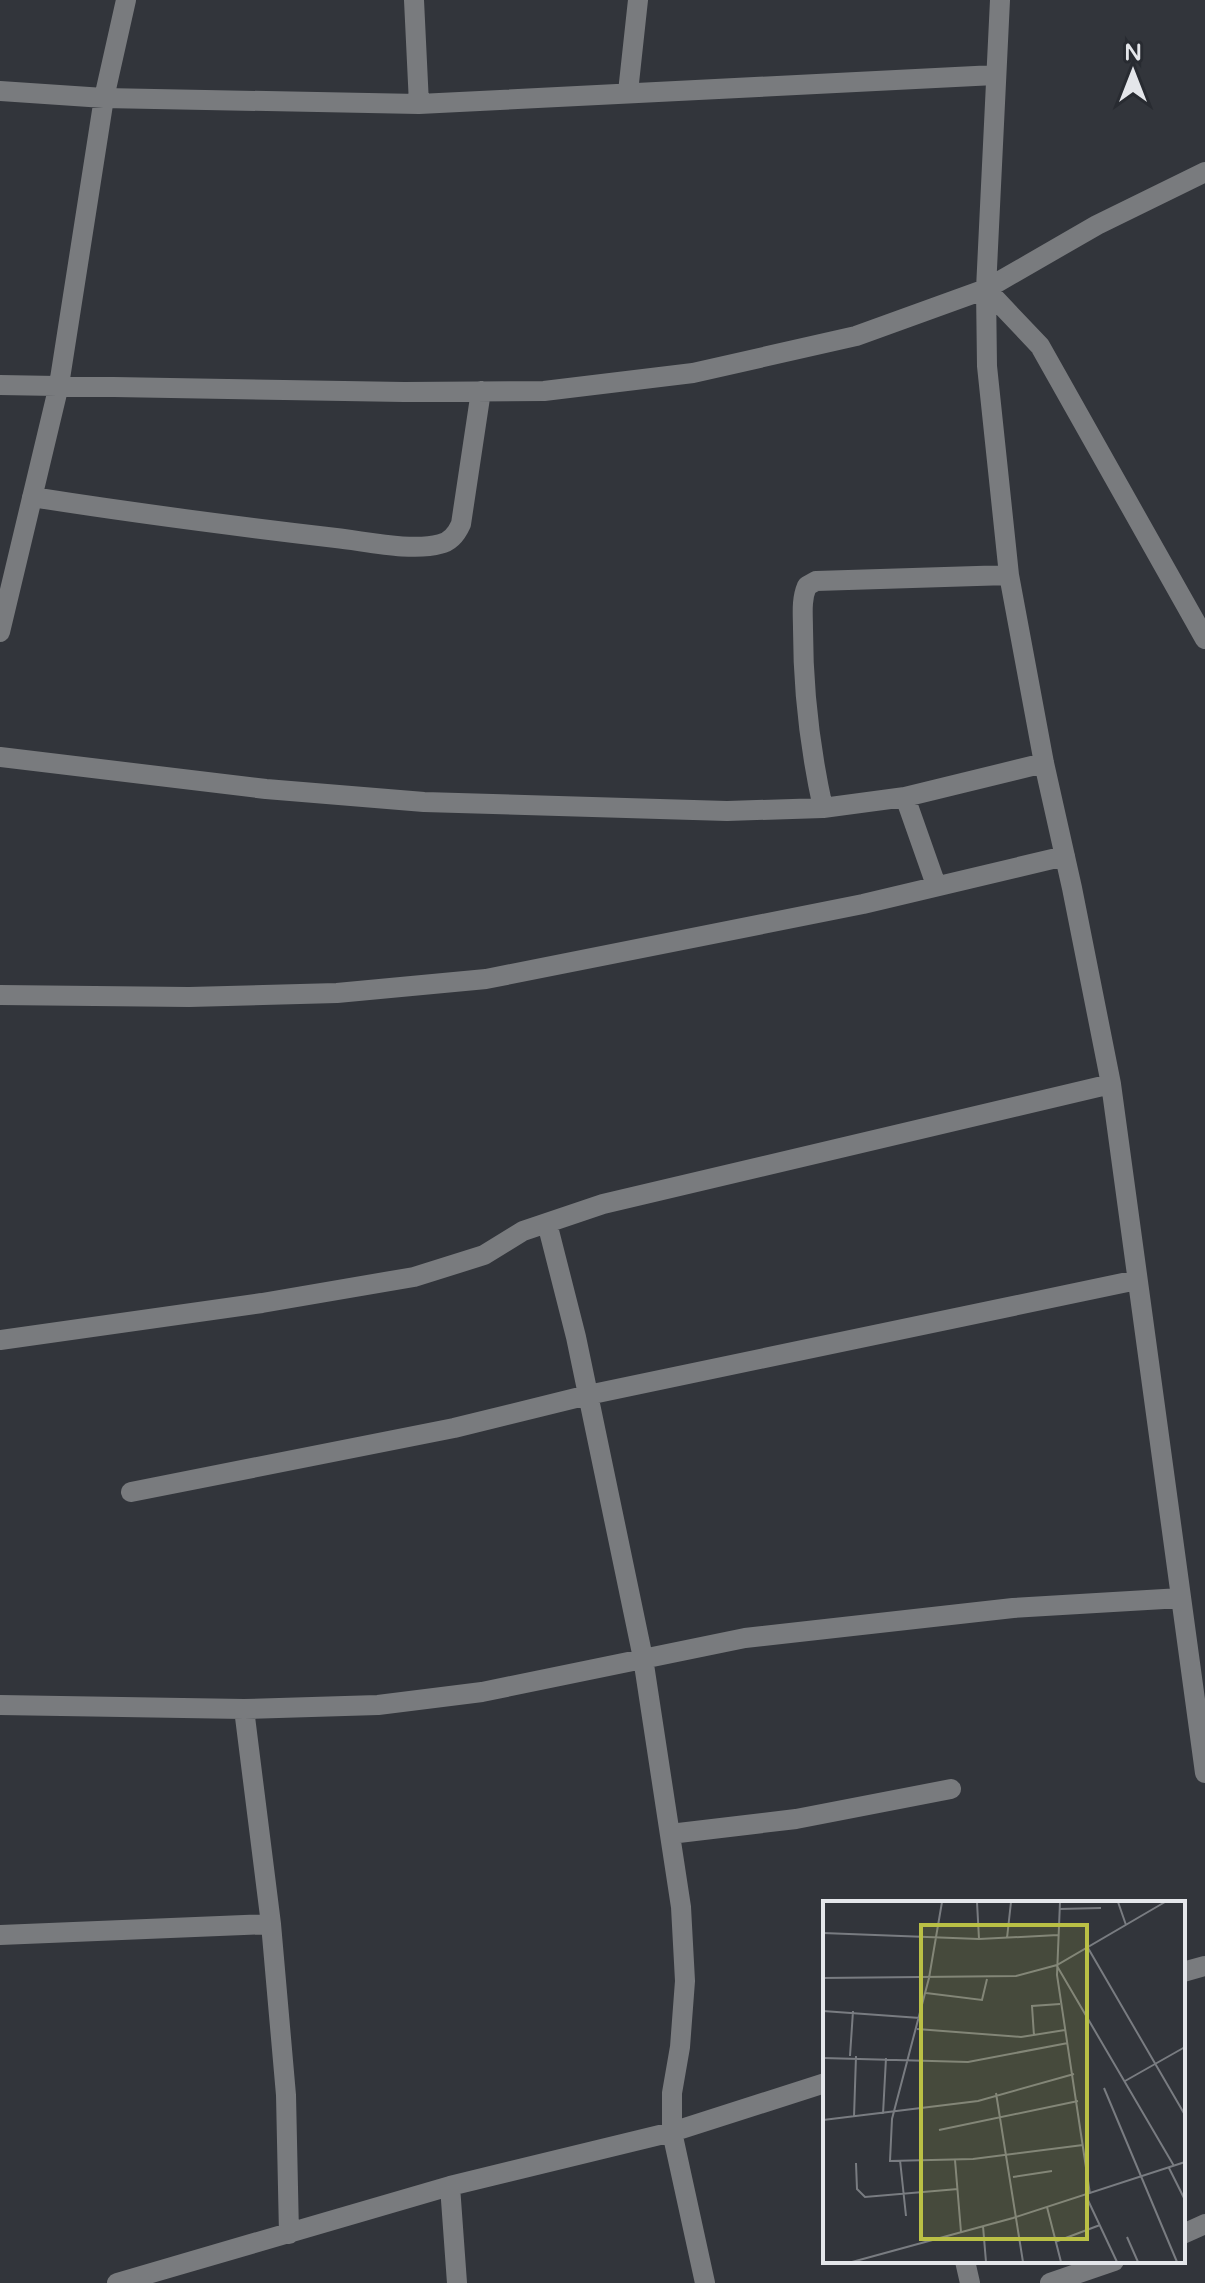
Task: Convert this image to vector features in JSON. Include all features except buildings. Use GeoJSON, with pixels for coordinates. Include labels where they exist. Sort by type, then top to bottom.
{"type":"FeatureCollection","features":[{"type":"Feature","properties":{"kind":"street"},"geometry":{"type":"LineString","coordinates":[[0,632],[59,385],[104,98],[126,0]]}},
{"type":"Feature","properties":{"kind":"street"},"geometry":{"type":"LineString","coordinates":[[414,0],[419,104]]}},
{"type":"Feature","properties":{"kind":"street"},"geometry":{"type":"LineString","coordinates":[[628,92],[638,0]]}},
{"type":"Feature","properties":{"kind":"street"},"geometry":{"type":"LineString","coordinates":[[1000,0],[986,289],[987,366],[1009,575],[1044,763],[1111,1084],[1205,1773]]}},
{"type":"Feature","properties":{"kind":"street"},"geometry":{"type":"LineString","coordinates":[[0,91],[104,98],[419,104],[995,75]]}},
{"type":"Feature","properties":{"kind":"street"},"geometry":{"type":"LineString","coordinates":[[0,385],[544,391],[693,373],[856,336],[986,289],[1097,225],[1205,172]]}},
{"type":"Feature","properties":{"kind":"street"},"geometry":{"type":"LineString","coordinates":[[986,289],[1040,346],[1205,639]]}},
{"type":"Feature","properties":{"kind":"street"},"geometry":{"type":"LineString","coordinates":[[32,497],[173,519],[402,545],[440,544],[458,532],[461,524],[481,391]]}},
{"type":"Feature","properties":{"kind":"street"},"geometry":{"type":"LineString","coordinates":[[823,808],[815,769],[803,664],[803,602],[807,586],[816,581],[1009,575]]}},
{"type":"Feature","properties":{"kind":"street"},"geometry":{"type":"LineString","coordinates":[[0,757],[266,789],[424,802],[727,811],[823,808],[905,797],[1044,763]]}},
{"type":"Feature","properties":{"kind":"street"},"geometry":{"type":"LineString","coordinates":[[905,797],[936,885]]}},
{"type":"Feature","properties":{"kind":"street"},"geometry":{"type":"LineString","coordinates":[[0,995],[189,997],[337,993],[486,979],[863,904],[1065,856]]}},
{"type":"Feature","properties":{"kind":"street"},"geometry":{"type":"LineString","coordinates":[[0,1340],[262,1303],[414,1277],[484,1255],[523,1231],[603,1204],[1111,1084]]}},
{"type":"Feature","properties":{"kind":"street"},"geometry":{"type":"LineString","coordinates":[[547,1223],[588,1395],[643,1658],[681,1907],[685,1981],[680,2047],[672,2093],[672,2132],[705,2283]]}},
{"type":"Feature","properties":{"kind":"street"},"geometry":{"type":"LineString","coordinates":[[131,1492],[454,1428],[588,1395],[1137,1280]]}},
{"type":"Feature","properties":{"kind":"street"},"geometry":{"type":"LineString","coordinates":[[0,1705],[244,1709],[378,1705],[482,1692],[745,1638],[1013,1608],[1181,1598]]}},
{"type":"Feature","properties":{"kind":"street"},"geometry":{"type":"LineString","coordinates":[[244,1709],[271,1924],[286,2095],[289,2234]]}},
{"type":"Feature","properties":{"kind":"street"},"geometry":{"type":"LineString","coordinates":[[670,1834],[796,1819],[951,1789]]}},
{"type":"Feature","properties":{"kind":"street"},"geometry":{"type":"LineString","coordinates":[[0,1935],[271,1924]]}},
{"type":"Feature","properties":{"kind":"street"},"geometry":{"type":"LineString","coordinates":[[117,2283],[450,2186],[672,2132],[823,2084]]}},
{"type":"Feature","properties":{"kind":"street"},"geometry":{"type":"LineString","coordinates":[[450,2186],[457,2283]]}},
{"type":"Feature","properties":{"kind":"street"},"geometry":{"type":"LineString","coordinates":[[1185,2233],[1205,2224]]}},
{"type":"Feature","properties":{"kind":"street"},"geometry":{"type":"LineString","coordinates":[[965,2263],[970,2283]]}},
{"type":"Feature","properties":{"kind":"street"},"geometry":{"type":"LineString","coordinates":[[1050,2283],[1108,2263]]}}]}
